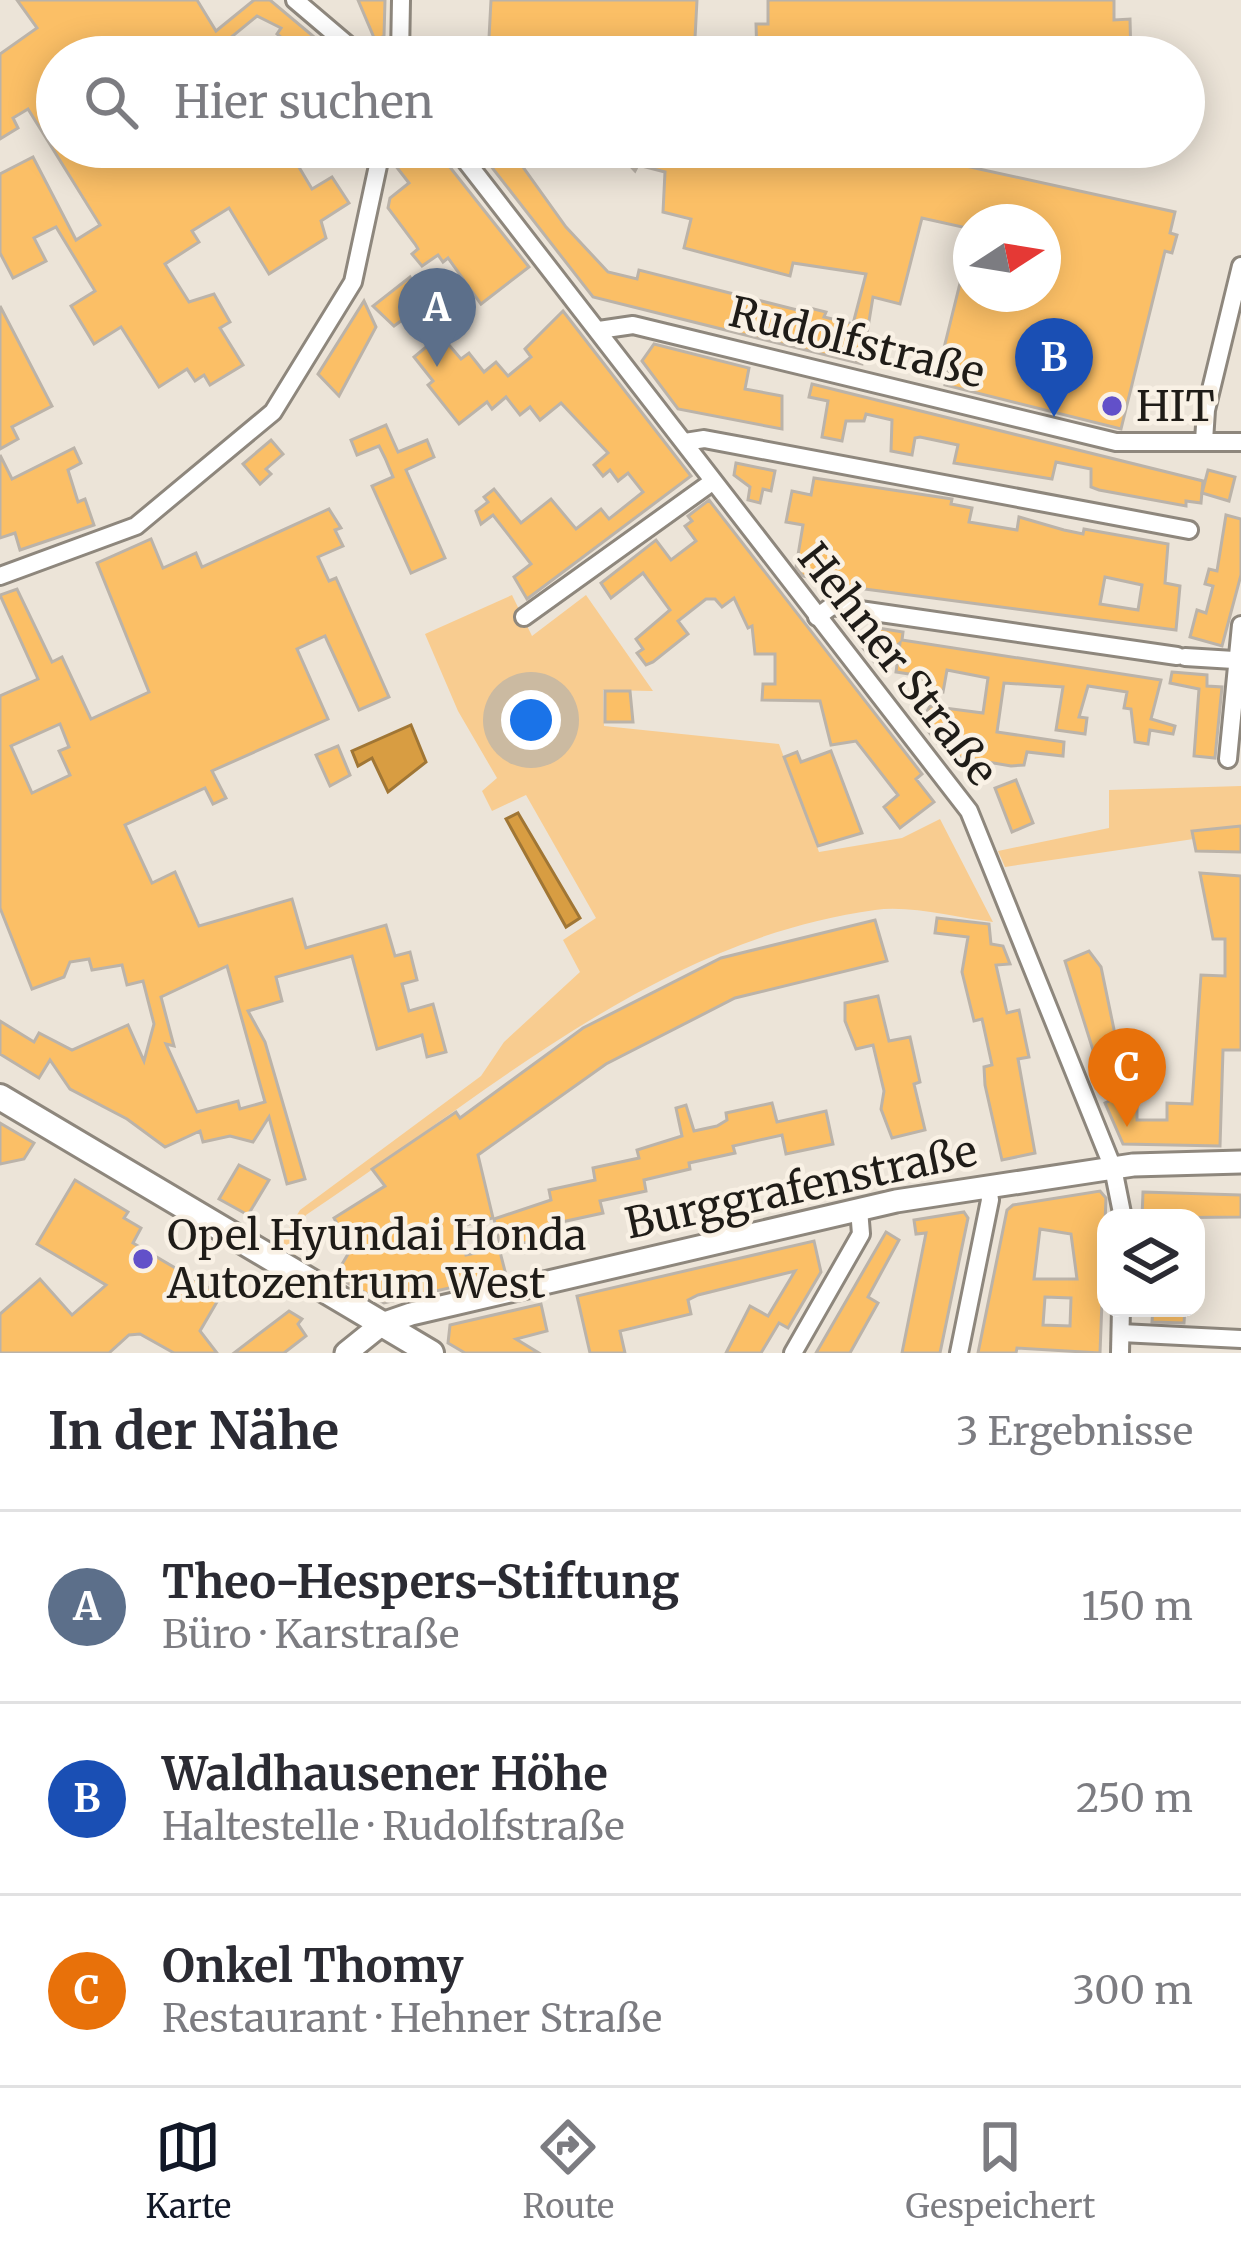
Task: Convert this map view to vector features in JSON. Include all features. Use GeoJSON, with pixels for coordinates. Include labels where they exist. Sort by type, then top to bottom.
{"type":"FeatureCollection","features":[{"type":"Feature","properties":{"kind":"main road"},"geometry":{"type":"LineString","coordinates":[[0,1097],[431,1353]]}},
{"type":"Feature","properties":{"kind":"street"},"geometry":{"type":"LineString","coordinates":[[295,0],[337,36]]}},
{"type":"Feature","properties":{"kind":"street"},"geometry":{"type":"LineString","coordinates":[[400,36],[401,0]]}},
{"type":"Feature","properties":{"kind":"street"},"geometry":{"type":"LineString","coordinates":[[0,576],[136,526],[273,412],[353,282],[377,168]]}},
{"type":"Feature","properties":{"kind":"street","name":"Hehner Straße"},"geometry":{"type":"LineString","coordinates":[[471,168],[969,811],[1112,1168],[1121,1209]]}},
{"type":"Feature","properties":{"kind":"street"},"geometry":{"type":"LineString","coordinates":[[1204,441],[1206,410],[1241,266]]}},
{"type":"Feature","properties":{"kind":"street","name":"Rudolfstraße"},"geometry":{"type":"LineString","coordinates":[[598,330],[633,325],[1116,442],[1241,442]]}},
{"type":"Feature","properties":{"kind":"street"},"geometry":{"type":"LineString","coordinates":[[685,442],[704,439],[1189,530]]}},
{"type":"Feature","properties":{"kind":"street"},"geometry":{"type":"LineString","coordinates":[[524,617],[712,482]]}},
{"type":"Feature","properties":{"kind":"street"},"geometry":{"type":"LineString","coordinates":[[817,617],[832,606],[1181,657],[1234,659]]}},
{"type":"Feature","properties":{"kind":"street"},"geometry":{"type":"LineString","coordinates":[[1228,759],[1234,659],[1241,625]]}},
{"type":"Feature","properties":{"kind":"street","name":"Burggrafenstraße"},"geometry":{"type":"LineString","coordinates":[[382,1324],[481,1296],[859,1209],[1112,1168],[1241,1162]]}},
{"type":"Feature","properties":{"kind":"street"},"geometry":{"type":"LineString","coordinates":[[959,1353],[990,1200],[988,1187]]}},
{"type":"Feature","properties":{"kind":"street"},"geometry":{"type":"LineString","coordinates":[[793,1353],[861,1234],[859,1209]]}},
{"type":"Feature","properties":{"kind":"street"},"geometry":{"type":"LineString","coordinates":[[1120,1353],[1121,1317]]}},
{"type":"Feature","properties":{"kind":"street"},"geometry":{"type":"LineString","coordinates":[[346,1353],[382,1324]]}},
{"type":"Feature","properties":{"kind":"street"},"geometry":{"type":"LineString","coordinates":[[1120,1333],[1241,1339]]}},
{"type":"Feature","properties":{"kind":"shaded area"},"geometry":{"type":"Polygon","coordinates":[[[512,595],[532,636],[586,595],[653,691],[603,690],[604,726],[779,744],[819,852],[902,838],[940,819],[993,922],[875,910],[795,927],[718,954],[645,989],[506,1075],[306,1215],[292,1240],[298,1267],[273,1254],[300,1210],[481,1076],[504,1042],[580,972],[563,940],[596,918],[526,795],[492,811],[482,791],[497,778],[458,711],[425,634],[512,595]]]}},
{"type":"Feature","properties":{"kind":"shaded area"},"geometry":{"type":"Polygon","coordinates":[[[411,725],[426,762],[388,792],[372,758],[358,766],[352,751],[411,725]]]}},
{"type":"Feature","properties":{"kind":"shaded area"},"geometry":{"type":"Polygon","coordinates":[[[1241,786],[1241,832],[1005,867],[998,851],[1109,828],[1109,790],[1241,786]]]}},
{"type":"Feature","properties":{"kind":"shaded area"},"geometry":{"type":"Polygon","coordinates":[[[518,813],[580,918],[566,927],[506,819],[518,813]]]}},
{"type":"Feature","properties":{"kind":"building"},"geometry":{"type":"Polygon","coordinates":[[[17,0],[197,0],[216,31],[254,0],[270,0],[313,36],[279,36],[281,28],[257,16],[233,36],[36,36],[36,122],[28,109],[13,118],[18,128],[0,139],[0,54],[37,28],[17,0]]]}},
{"type":"Feature","properties":{"kind":"building"},"geometry":{"type":"Polygon","coordinates":[[[358,0],[385,0],[384,36],[373,36],[358,0]]]}},
{"type":"Feature","properties":{"kind":"building"},"geometry":{"type":"Polygon","coordinates":[[[491,0],[697,0],[695,36],[489,36],[491,0]]]}},
{"type":"Feature","properties":{"kind":"building"},"geometry":{"type":"Polygon","coordinates":[[[768,0],[1114,0],[1114,20],[1130,19],[1130,36],[756,36],[756,24],[768,24],[768,0]]]}},
{"type":"Feature","properties":{"kind":"building"},"geometry":{"type":"Polygon","coordinates":[[[33,157],[76,240],[100,225],[65,168],[300,168],[312,189],[332,177],[349,203],[321,221],[326,238],[269,274],[229,208],[192,231],[199,242],[165,264],[189,302],[214,294],[230,322],[220,328],[243,365],[210,385],[204,375],[195,381],[187,369],[159,387],[121,327],[94,344],[71,306],[95,291],[56,227],[34,238],[46,261],[13,278],[0,253],[0,174],[33,157]]]}},
{"type":"Feature","properties":{"kind":"building"},"geometry":{"type":"Polygon","coordinates":[[[397,168],[451,168],[529,267],[481,304],[448,258],[443,262],[438,255],[422,266],[412,254],[418,249],[388,208],[390,198],[409,183],[397,168]]]}},
{"type":"Feature","properties":{"kind":"building"},"geometry":{"type":"Polygon","coordinates":[[[492,168],[524,168],[566,227],[608,272],[637,279],[639,270],[809,313],[810,308],[826,312],[824,317],[853,324],[866,274],[793,263],[790,276],[684,248],[691,219],[663,212],[665,172],[650,168],[975,168],[1175,212],[1170,233],[1177,235],[1172,253],[1165,251],[1121,429],[945,385],[952,355],[943,352],[953,312],[1061,312],[1061,204],[953,204],[953,225],[922,218],[900,304],[873,297],[862,364],[593,297],[492,168]]]}},
{"type":"Feature","properties":{"kind":"building"},"geometry":{"type":"Polygon","coordinates":[[[410,277],[424,304],[394,326],[373,306],[410,277]]]}},
{"type":"Feature","properties":{"kind":"building"},"geometry":{"type":"Polygon","coordinates":[[[364,301],[376,327],[339,396],[318,374],[364,301]]]}},
{"type":"Feature","properties":{"kind":"building"},"geometry":{"type":"Polygon","coordinates":[[[0,306],[52,406],[12,427],[18,439],[0,449],[0,306]]]}},
{"type":"Feature","properties":{"kind":"building"},"geometry":{"type":"Polygon","coordinates":[[[563,311],[691,476],[527,599],[514,577],[531,564],[493,515],[481,524],[476,511],[488,502],[484,497],[494,489],[521,523],[551,499],[576,529],[601,509],[609,519],[643,492],[628,473],[618,481],[610,470],[603,476],[594,465],[608,453],[561,403],[540,420],[530,407],[520,415],[506,397],[492,409],[487,402],[459,424],[428,385],[433,381],[414,357],[431,343],[427,338],[436,330],[461,359],[469,353],[484,372],[496,362],[508,376],[531,357],[525,349],[563,311]]]}},
{"type":"Feature","properties":{"kind":"building"},"geometry":{"type":"Polygon","coordinates":[[[654,344],[749,368],[745,389],[782,396],[782,429],[678,409],[642,361],[654,344]]]}},
{"type":"Feature","properties":{"kind":"building"},"geometry":{"type":"Polygon","coordinates":[[[812,384],[1203,481],[1201,503],[1186,501],[1186,506],[1099,490],[1091,487],[1091,469],[1056,462],[1052,479],[954,463],[958,445],[920,437],[915,438],[912,455],[891,451],[892,420],[866,414],[864,421],[846,421],[842,441],[822,437],[828,401],[809,397],[812,384]]]}},
{"type":"Feature","properties":{"kind":"building"},"geometry":{"type":"Polygon","coordinates":[[[386,425],[398,452],[427,440],[434,457],[406,470],[445,558],[411,573],[372,486],[393,477],[385,458],[379,446],[357,455],[351,440],[386,425]]]}},
{"type":"Feature","properties":{"kind":"building"},"geometry":{"type":"Polygon","coordinates":[[[271,440],[283,454],[266,469],[271,474],[260,484],[243,464],[271,440]]]}},
{"type":"Feature","properties":{"kind":"building"},"geometry":{"type":"Polygon","coordinates":[[[74,448],[81,463],[68,470],[78,502],[85,499],[94,525],[20,550],[15,533],[0,538],[0,455],[12,479],[74,448]]]}},
{"type":"Feature","properties":{"kind":"building"},"geometry":{"type":"Polygon","coordinates":[[[736,463],[775,471],[771,491],[763,489],[760,503],[748,500],[750,487],[734,475],[736,463]]]}},
{"type":"Feature","properties":{"kind":"building"},"geometry":{"type":"Polygon","coordinates":[[[1208,470],[1235,477],[1229,501],[1202,493],[1208,470]]]}},
{"type":"Feature","properties":{"kind":"building"},"geometry":{"type":"Polygon","coordinates":[[[814,478],[952,499],[951,504],[972,508],[969,522],[1017,530],[1019,517],[1083,534],[1084,529],[1168,544],[1165,583],[1180,586],[1176,630],[842,586],[803,576],[796,567],[803,525],[786,522],[792,491],[811,495],[814,478]],[[1105,577],[1100,604],[1138,610],[1142,585],[1105,577]]]}},
{"type":"Feature","properties":{"kind":"building"},"geometry":{"type":"Polygon","coordinates":[[[709,500],[922,774],[916,779],[934,802],[900,828],[884,807],[898,795],[856,741],[831,745],[820,701],[762,700],[763,684],[775,684],[775,654],[755,654],[752,626],[748,628],[734,598],[722,607],[715,599],[706,599],[678,621],[688,634],[653,662],[646,665],[637,653],[643,649],[636,639],[670,610],[643,573],[611,598],[601,583],[656,540],[671,560],[696,541],[685,526],[692,521],[688,516],[709,500]]]}},
{"type":"Feature","properties":{"kind":"building"},"geometry":{"type":"Polygon","coordinates":[[[329,509],[341,528],[335,530],[343,546],[318,557],[329,581],[336,578],[389,697],[359,710],[325,636],[297,649],[328,719],[212,771],[226,798],[213,804],[205,788],[125,825],[152,883],[175,872],[199,926],[292,899],[306,948],[386,925],[395,956],[410,952],[417,980],[402,984],[409,1011],[433,1004],[446,1052],[427,1057],[422,1035],[377,1049],[352,956],[276,977],[282,1001],[248,1011],[265,1042],[305,1179],[287,1184],[269,1117],[253,1142],[230,1136],[203,1142],[200,1131],[165,1147],[127,1119],[70,1089],[50,1060],[39,1078],[0,1054],[0,1021],[34,1042],[39,1033],[72,1050],[128,1025],[144,1061],[154,1024],[143,981],[127,985],[122,965],[92,970],[89,959],[70,962],[64,977],[32,989],[0,908],[0,696],[38,679],[0,595],[17,589],[52,662],[62,657],[91,719],[149,692],[97,563],[151,539],[163,568],[196,553],[202,567],[329,509]],[[60,724],[11,746],[32,793],[70,775],[59,751],[69,747],[60,724]],[[227,966],[161,997],[174,1046],[166,1044],[197,1112],[238,1101],[240,1109],[265,1102],[227,966]]]}},
{"type":"Feature","properties":{"kind":"building"},"geometry":{"type":"Polygon","coordinates":[[[1226,515],[1241,519],[1241,575],[1222,646],[1190,637],[1197,610],[1206,613],[1213,586],[1205,584],[1209,569],[1217,571],[1226,515]]]}},
{"type":"Feature","properties":{"kind":"building"},"geometry":{"type":"Polygon","coordinates":[[[878,628],[903,632],[902,640],[1161,680],[1151,719],[1175,726],[1173,734],[1150,730],[1148,744],[1135,742],[1131,709],[1124,708],[1127,692],[1088,686],[1079,717],[1087,718],[1085,734],[1056,730],[1063,687],[1004,683],[997,732],[1064,742],[1063,756],[1027,752],[1024,765],[1011,766],[947,755],[921,722],[930,706],[983,713],[988,678],[947,670],[943,692],[920,688],[922,676],[896,672],[900,643],[875,663],[859,643],[878,628]]]}},
{"type":"Feature","properties":{"kind":"building"},"geometry":{"type":"Polygon","coordinates":[[[1172,672],[1207,675],[1207,686],[1222,687],[1215,758],[1194,756],[1199,689],[1170,683],[1172,672]]]}},
{"type":"Feature","properties":{"kind":"building"},"geometry":{"type":"Polygon","coordinates":[[[605,691],[630,691],[633,722],[605,722],[605,691]]]}},
{"type":"Feature","properties":{"kind":"building"},"geometry":{"type":"Polygon","coordinates":[[[338,746],[350,775],[330,786],[316,755],[338,746]]]}},
{"type":"Feature","properties":{"kind":"building"},"geometry":{"type":"Polygon","coordinates":[[[831,751],[862,833],[818,846],[784,757],[797,752],[801,762],[831,751]]]}},
{"type":"Feature","properties":{"kind":"building"},"geometry":{"type":"Polygon","coordinates":[[[1016,780],[1033,823],[1012,832],[995,788],[1016,780]]]}},
{"type":"Feature","properties":{"kind":"building"},"geometry":{"type":"Polygon","coordinates":[[[1241,826],[1241,852],[1196,851],[1192,831],[1241,826]]]}},
{"type":"Feature","properties":{"kind":"building"},"geometry":{"type":"Polygon","coordinates":[[[1200,873],[1241,876],[1241,1050],[1223,1050],[1220,1146],[1123,1144],[1105,1103],[1109,1101],[1065,961],[1089,951],[1101,967],[1116,1039],[1137,1093],[1137,1120],[1167,1120],[1167,1103],[1192,1104],[1201,975],[1225,976],[1225,939],[1213,939],[1200,873]]]}},
{"type":"Feature","properties":{"kind":"building"},"geometry":{"type":"Polygon","coordinates":[[[937,918],[989,924],[991,944],[1003,946],[1010,964],[996,965],[1007,1013],[1019,1010],[1029,1057],[1018,1059],[1035,1153],[1002,1160],[985,1085],[984,1067],[992,1065],[982,1019],[974,1021],[962,972],[968,937],[935,933],[937,918]]]}},
{"type":"Feature","properties":{"kind":"building"},"geometry":{"type":"Polygon","coordinates":[[[875,920],[887,961],[735,998],[606,1064],[478,1155],[493,1218],[458,1227],[466,1255],[499,1248],[506,1275],[384,1303],[335,1276],[351,1249],[334,1218],[385,1186],[372,1169],[456,1112],[460,1118],[583,1028],[721,958],[875,920]]]}},
{"type":"Feature","properties":{"kind":"building"},"geometry":{"type":"Polygon","coordinates":[[[878,996],[889,1041],[910,1037],[925,1130],[892,1138],[881,1109],[884,1091],[873,1045],[856,1049],[845,1021],[845,1003],[878,996]]]}},
{"type":"Feature","properties":{"kind":"building"},"geometry":{"type":"Polygon","coordinates":[[[772,1103],[777,1122],[826,1111],[833,1144],[786,1154],[782,1135],[733,1146],[735,1153],[644,1180],[646,1191],[600,1201],[603,1213],[557,1223],[558,1229],[541,1233],[542,1239],[501,1248],[494,1219],[551,1200],[549,1190],[595,1180],[593,1168],[639,1158],[637,1150],[682,1136],[676,1108],[686,1105],[694,1131],[717,1126],[727,1120],[726,1113],[772,1103]]]}},
{"type":"Feature","properties":{"kind":"building"},"geometry":{"type":"Polygon","coordinates":[[[0,1123],[34,1143],[24,1159],[0,1164],[0,1123]]]}},
{"type":"Feature","properties":{"kind":"building"},"geometry":{"type":"Polygon","coordinates":[[[239,1165],[269,1180],[248,1215],[219,1199],[239,1165]]]}},
{"type":"Feature","properties":{"kind":"building"},"geometry":{"type":"Polygon","coordinates":[[[75,1180],[128,1212],[124,1218],[141,1228],[133,1243],[221,1295],[200,1331],[217,1353],[174,1353],[140,1334],[129,1335],[109,1353],[0,1353],[0,1314],[40,1279],[72,1315],[106,1285],[37,1244],[75,1180]]]}},
{"type":"Feature","properties":{"kind":"building"},"geometry":{"type":"Polygon","coordinates":[[[1100,1191],[1106,1198],[1106,1209],[1097,1209],[1100,1353],[1017,1348],[1016,1353],[978,1353],[1007,1210],[1013,1205],[1100,1191]],[[1040,1229],[1034,1279],[1077,1279],[1071,1234],[1040,1229]],[[1045,1297],[1043,1325],[1070,1326],[1071,1298],[1045,1297]]]}},
{"type":"Feature","properties":{"kind":"building"},"geometry":{"type":"Polygon","coordinates":[[[1143,1192],[1241,1195],[1241,1217],[1205,1217],[1205,1209],[1142,1209],[1143,1192]]]}},
{"type":"Feature","properties":{"kind":"building"},"geometry":{"type":"Polygon","coordinates":[[[964,1212],[968,1218],[940,1353],[902,1353],[926,1233],[916,1234],[914,1220],[964,1212]]]}},
{"type":"Feature","properties":{"kind":"building"},"geometry":{"type":"Polygon","coordinates":[[[886,1232],[899,1240],[868,1297],[878,1303],[850,1353],[816,1353],[886,1232]]]}},
{"type":"Feature","properties":{"kind":"building"},"geometry":{"type":"Polygon","coordinates":[[[814,1241],[821,1272],[788,1328],[779,1323],[761,1353],[726,1353],[750,1306],[768,1316],[795,1271],[698,1295],[688,1300],[691,1314],[620,1331],[625,1353],[590,1353],[577,1296],[814,1241]]]}},
{"type":"Feature","properties":{"kind":"building"},"geometry":{"type":"Polygon","coordinates":[[[541,1304],[547,1331],[516,1339],[539,1353],[465,1353],[448,1343],[450,1325],[541,1304]]]}},
{"type":"Feature","properties":{"kind":"building"},"geometry":{"type":"Polygon","coordinates":[[[289,1311],[302,1319],[298,1324],[306,1336],[284,1353],[234,1353],[289,1311]]]}},
{"type":"Feature","properties":{"kind":"building"},"geometry":{"type":"Polygon","coordinates":[[[1152,1317],[1184,1317],[1184,1323],[1152,1322],[1152,1317]]]}},
{"type":"Feature","properties":{"kind":"place","name":"Theo-Hespers-Stiftung"},"geometry":{"type":"Point","coordinates":[437,367]}},
{"type":"Feature","properties":{"kind":"place","name":"HIT"},"geometry":{"type":"Point","coordinates":[1112,406]}},
{"type":"Feature","properties":{"kind":"place","name":"Waldhausener Höhe"},"geometry":{"type":"Point","coordinates":[1054,417]}},
{"type":"Feature","properties":{"kind":"place","name":"Onkel Thomy"},"geometry":{"type":"Point","coordinates":[1127,1127]}},
{"type":"Feature","properties":{"kind":"place","name":"Opel Hyundai Honda Autozentrum West"},"geometry":{"type":"Point","coordinates":[143,1259]}}]}
